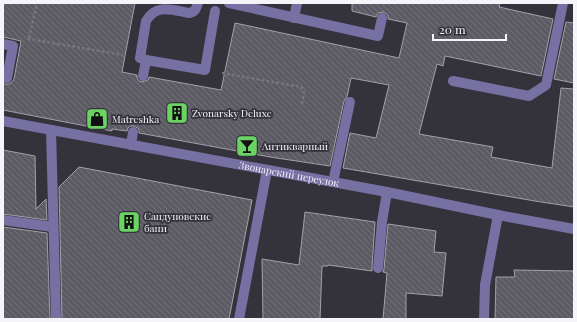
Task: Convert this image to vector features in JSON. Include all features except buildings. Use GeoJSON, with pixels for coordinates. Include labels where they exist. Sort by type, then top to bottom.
{"type":"FeatureCollection","features":[{"type":"Feature","properties":{"kind":"street"},"geometry":{"type":"LineString","coordinates":[[198,3],[196,9],[189,13],[165,9],[153,12],[146,21],[140,58],[205,70],[215,11]]}},
{"type":"Feature","properties":{"kind":"street"},"geometry":{"type":"LineString","coordinates":[[229,3],[378,36],[382,18]]}},
{"type":"Feature","properties":{"kind":"street"},"geometry":{"type":"LineString","coordinates":[[294,18],[297,3]]}},
{"type":"Feature","properties":{"kind":"street"},"geometry":{"type":"LineString","coordinates":[[454,81],[529,96],[546,85],[563,3]]}},
{"type":"Feature","properties":{"kind":"street"},"geometry":{"type":"LineString","coordinates":[[7,78],[8,45]]}},
{"type":"Feature","properties":{"kind":"street"},"geometry":{"type":"LineString","coordinates":[[143,76],[146,60]]}},
{"type":"Feature","properties":{"kind":"street"},"geometry":{"type":"LineString","coordinates":[[333,182],[350,102]]}},
{"type":"Feature","properties":{"kind":"street","name":"Звонарский переулок"},"geometry":{"type":"LineString","coordinates":[[3,121],[387,192],[574,229]]}},
{"type":"Feature","properties":{"kind":"street"},"geometry":{"type":"LineString","coordinates":[[51,130],[56,319]]}},
{"type":"Feature","properties":{"kind":"street"},"geometry":{"type":"LineString","coordinates":[[131,145],[133,132]]}},
{"type":"Feature","properties":{"kind":"street"},"geometry":{"type":"LineString","coordinates":[[239,319],[267,170]]}},
{"type":"Feature","properties":{"kind":"street"},"geometry":{"type":"LineString","coordinates":[[378,268],[382,222],[387,192]]}},
{"type":"Feature","properties":{"kind":"street"},"geometry":{"type":"LineString","coordinates":[[484,319],[485,285],[498,215]]}},
{"type":"Feature","properties":{"kind":"street"},"geometry":{"type":"LineString","coordinates":[[3,220],[53,227]]}},
{"type":"Feature","properties":{"kind":"path"},"geometry":{"type":"LineString","coordinates":[[29,39],[37,3]]}},
{"type":"Feature","properties":{"kind":"path"},"geometry":{"type":"LineString","coordinates":[[8,45],[20,44],[29,39],[125,56]]}},
{"type":"Feature","properties":{"kind":"path"},"geometry":{"type":"LineString","coordinates":[[205,70],[301,87],[304,92],[302,104]]}},
{"type":"Feature","properties":{"kind":"place","name":"Zvonarsky Deluxe"},"geometry":{"type":"Point","coordinates":[177,113]}},
{"type":"Feature","properties":{"kind":"place","name":"Matreshka"},"geometry":{"type":"Point","coordinates":[97,119]}},
{"type":"Feature","properties":{"kind":"place","name":"Антикварный"},"geometry":{"type":"Point","coordinates":[247,146]}},
{"type":"Feature","properties":{"kind":"place","name":"Сандуновские бани"},"geometry":{"type":"Point","coordinates":[129,222]}}]}
